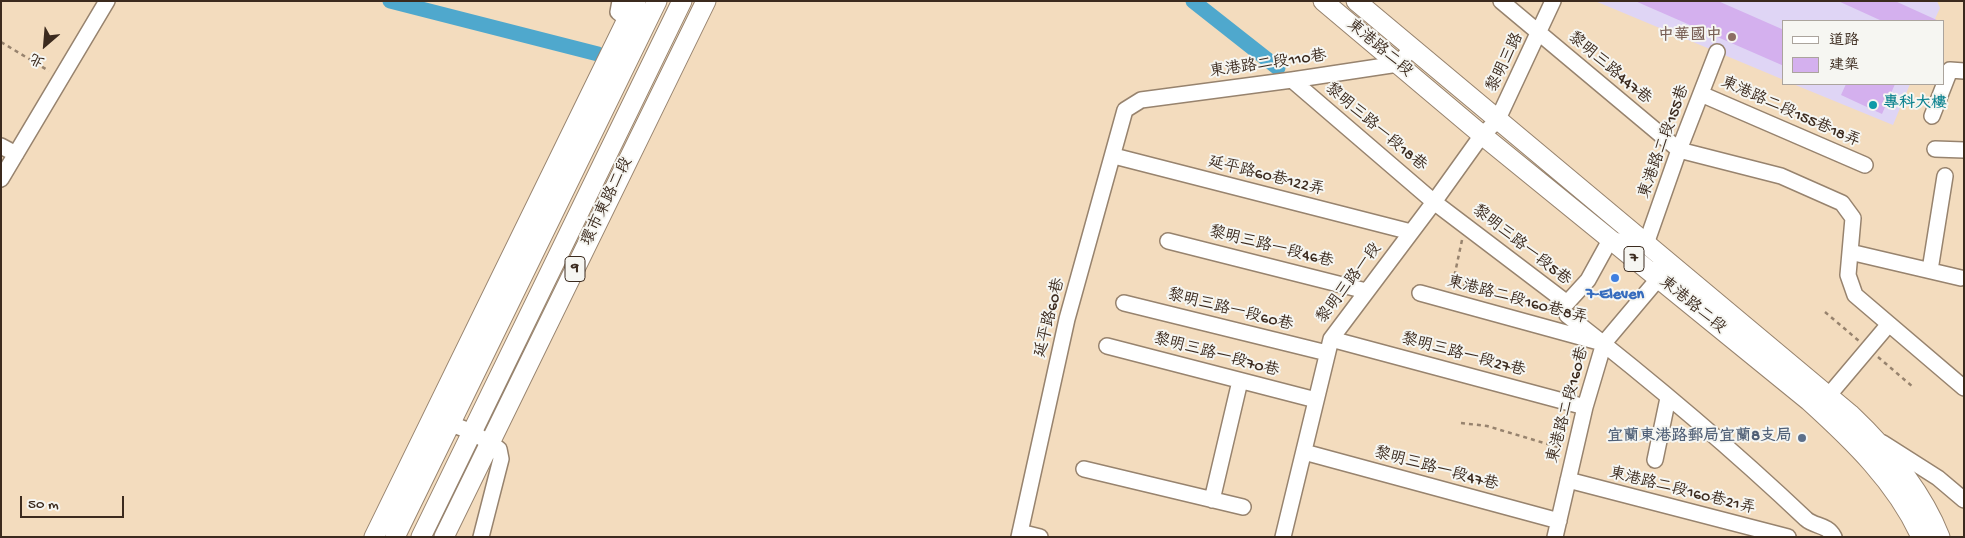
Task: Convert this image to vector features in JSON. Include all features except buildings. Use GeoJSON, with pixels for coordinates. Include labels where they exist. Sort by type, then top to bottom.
{"type":"FeatureCollection","features":[{"type":"Feature","properties":{"kind":"main road"},"geometry":{"type":"LineString","coordinates":[[395,537],[442,420],[636,1]]}},
{"type":"Feature","properties":{"kind":"main road"},"geometry":{"type":"LineString","coordinates":[[374,537],[442,420],[657,1]]}},
{"type":"Feature","properties":{"kind":"main road","name":"環市東路二段"},"geometry":{"type":"LineString","coordinates":[[421,537],[682,1]]}},
{"type":"Feature","properties":{"kind":"main road","name":"環市東路二段"},"geometry":{"type":"LineString","coordinates":[[444,537],[706,1]]}},
{"type":"Feature","properties":{"kind":"main road","name":"東港路二段"},"geometry":{"type":"LineString","coordinates":[[1323,1],[1482,135],[1809,401],[1855,443],[1901,501],[1921,537]]}},
{"type":"Feature","properties":{"kind":"main road","name":"東港路二段"},"geometry":{"type":"LineString","coordinates":[[1356,1],[1497,121],[1829,395],[1874,437],[1905,474],[1927,508],[1940,537]]}},
{"type":"Feature","properties":{"kind":"main road"},"geometry":{"type":"LineString","coordinates":[[627,19],[684,47]]}},
{"type":"Feature","properties":{"kind":"street"},"geometry":{"type":"LineString","coordinates":[[1,179],[107,1]]}},
{"type":"Feature","properties":{"kind":"street"},"geometry":{"type":"LineString","coordinates":[[620,1],[618,12],[627,19]]}},
{"type":"Feature","properties":{"kind":"street","name":"黎明三路447巷"},"geometry":{"type":"LineString","coordinates":[[1501,1],[1679,150]]}},
{"type":"Feature","properties":{"kind":"street","name":"黎明三路"},"geometry":{"type":"LineString","coordinates":[[1482,135],[1497,121],[1540,34],[1553,1]]}},
{"type":"Feature","properties":{"kind":"street"},"geometry":{"type":"LineString","coordinates":[[1398,64],[1412,48]]}},
{"type":"Feature","properties":{"kind":"street","name":"東港路二段155巷"},"geometry":{"type":"LineString","coordinates":[[1646,244],[1679,150],[1717,52]]}},
{"type":"Feature","properties":{"kind":"street","name":"東港路二段110巷"},"geometry":{"type":"LineString","coordinates":[[1125,110],[1141,100],[1398,64]]}},
{"type":"Feature","properties":{"kind":"street"},"geometry":{"type":"LineString","coordinates":[[1945,83],[1950,70],[1964,71]]}},
{"type":"Feature","properties":{"kind":"street","name":"黎明三路一段18巷"},"geometry":{"type":"LineString","coordinates":[[1292,80],[1434,202]]}},
{"type":"Feature","properties":{"kind":"street"},"geometry":{"type":"LineString","coordinates":[[1932,116],[1944,85]]}},
{"type":"Feature","properties":{"kind":"street","name":"東港路二段155巷18弄"},"geometry":{"type":"LineString","coordinates":[[1701,94],[1865,165]]}},
{"type":"Feature","properties":{"kind":"street","name":"延平路60巷"},"geometry":{"type":"LineString","coordinates":[[1019,535],[1067,319],[1114,156],[1125,110]]}},
{"type":"Feature","properties":{"kind":"street","name":"黎明三路一段"},"geometry":{"type":"LineString","coordinates":[[1283,537],[1329,346],[1366,291],[1482,135]]}},
{"type":"Feature","properties":{"kind":"street"},"geometry":{"type":"LineString","coordinates":[[1,146],[16,154]]}},
{"type":"Feature","properties":{"kind":"street"},"geometry":{"type":"LineString","coordinates":[[1935,149],[1964,150]]}},
{"type":"Feature","properties":{"kind":"street"},"geometry":{"type":"LineString","coordinates":[[1679,150],[1782,176],[1842,204],[1853,218],[1848,275],[1855,295],[1964,388]]}},
{"type":"Feature","properties":{"kind":"street","name":"延平路60巷122弄"},"geometry":{"type":"LineString","coordinates":[[1114,156],[1411,232]]}},
{"type":"Feature","properties":{"kind":"street"},"geometry":{"type":"LineString","coordinates":[[1930,270],[1945,176]]}},
{"type":"Feature","properties":{"kind":"street","name":"黎明三路一段5巷"},"geometry":{"type":"LineString","coordinates":[[1434,202],[1567,304],[1588,280],[1610,240]]}},
{"type":"Feature","properties":{"kind":"street"},"geometry":{"type":"LineString","coordinates":[[1610,240],[1646,244],[1658,278]]}},
{"type":"Feature","properties":{"kind":"street","name":"黎明三路一段46巷"},"geometry":{"type":"LineString","coordinates":[[1168,241],[1366,291]]}},
{"type":"Feature","properties":{"kind":"street"},"geometry":{"type":"LineString","coordinates":[[1850,252],[1961,278]]}},
{"type":"Feature","properties":{"kind":"street","name":"東港路二段160巷"},"geometry":{"type":"LineString","coordinates":[[1555,537],[1586,407],[1604,343],[1658,278]]}},
{"type":"Feature","properties":{"kind":"street","name":"東港路二段160巷8弄"},"geometry":{"type":"LineString","coordinates":[[1420,294],[1604,343]]}},
{"type":"Feature","properties":{"kind":"street","name":"黎明三路一段60巷"},"geometry":{"type":"LineString","coordinates":[[1124,303],[1329,346]]}},
{"type":"Feature","properties":{"kind":"street"},"geometry":{"type":"LineString","coordinates":[[1567,315],[1604,343],[1776,489],[1808,521],[1830,530],[1834,537]]}},
{"type":"Feature","properties":{"kind":"street"},"geometry":{"type":"LineString","coordinates":[[1829,395],[1889,324]]}},
{"type":"Feature","properties":{"kind":"street","name":"黎明三路一段70巷"},"geometry":{"type":"LineString","coordinates":[[1107,346],[1316,400]]}},
{"type":"Feature","properties":{"kind":"street","name":"黎明三路一段27巷"},"geometry":{"type":"LineString","coordinates":[[1329,346],[1586,407]]}},
{"type":"Feature","properties":{"kind":"street"},"geometry":{"type":"LineString","coordinates":[[1212,500],[1240,381]]}},
{"type":"Feature","properties":{"kind":"street"},"geometry":{"type":"LineString","coordinates":[[1655,460],[1668,398]]}},
{"type":"Feature","properties":{"kind":"street"},"geometry":{"type":"LineString","coordinates":[[442,420],[472,432],[491,442],[499,449],[501,459],[481,537]]}},
{"type":"Feature","properties":{"kind":"street"},"geometry":{"type":"LineString","coordinates":[[1874,437],[1938,478],[1964,500]]}},
{"type":"Feature","properties":{"kind":"street","name":"黎明三路一段47巷"},"geometry":{"type":"LineString","coordinates":[[1304,452],[1559,521]]}},
{"type":"Feature","properties":{"kind":"street"},"geometry":{"type":"LineString","coordinates":[[1084,469],[1242,507]]}},
{"type":"Feature","properties":{"kind":"street","name":"東港路二段160巷21弄"},"geometry":{"type":"LineString","coordinates":[[1568,480],[1788,537]]}},
{"type":"Feature","properties":{"kind":"street"},"geometry":{"type":"LineString","coordinates":[[1019,535],[1040,537]]}},
{"type":"Feature","properties":{"kind":"path"},"geometry":{"type":"LineString","coordinates":[[1,42],[61,78]]}},
{"type":"Feature","properties":{"kind":"path"},"geometry":{"type":"LineString","coordinates":[[1465,224],[1455,273],[1482,310]]}},
{"type":"Feature","properties":{"kind":"path"},"geometry":{"type":"LineString","coordinates":[[1461,423],[1487,426],[1575,452]]}},
{"type":"Feature","properties":{"kind":"shaded area","name":"中華國中"},"geometry":{"type":"Polygon","coordinates":[[[1595,1],[1937,1],[1940,8],[1934,20],[1782,20],[1782,79],[1595,1]]]}},
{"type":"Feature","properties":{"kind":"shaded area"},"geometry":{"type":"Polygon","coordinates":[[[1795,85],[1910,85],[1893,125],[1795,85]]]}},
{"type":"Feature","properties":{"kind":"waterway"},"geometry":{"type":"LineString","coordinates":[[390,1],[598,54]]}},
{"type":"Feature","properties":{"kind":"waterway"},"geometry":{"type":"LineString","coordinates":[[1193,1],[1278,68]]}},
{"type":"Feature","properties":{"kind":"place","name":"中華國中"},"geometry":{"type":"Point","coordinates":[1732,37]}},
{"type":"Feature","properties":{"kind":"place","name":"專科大樓"},"geometry":{"type":"Point","coordinates":[1873,105]}},
{"type":"Feature","properties":{"kind":"place","name":"7-Eleven"},"geometry":{"type":"Point","coordinates":[1615,278]}},
{"type":"Feature","properties":{"kind":"place","name":"宜蘭東港路郵局宜蘭8支局"},"geometry":{"type":"Point","coordinates":[1802,438]}}]}
